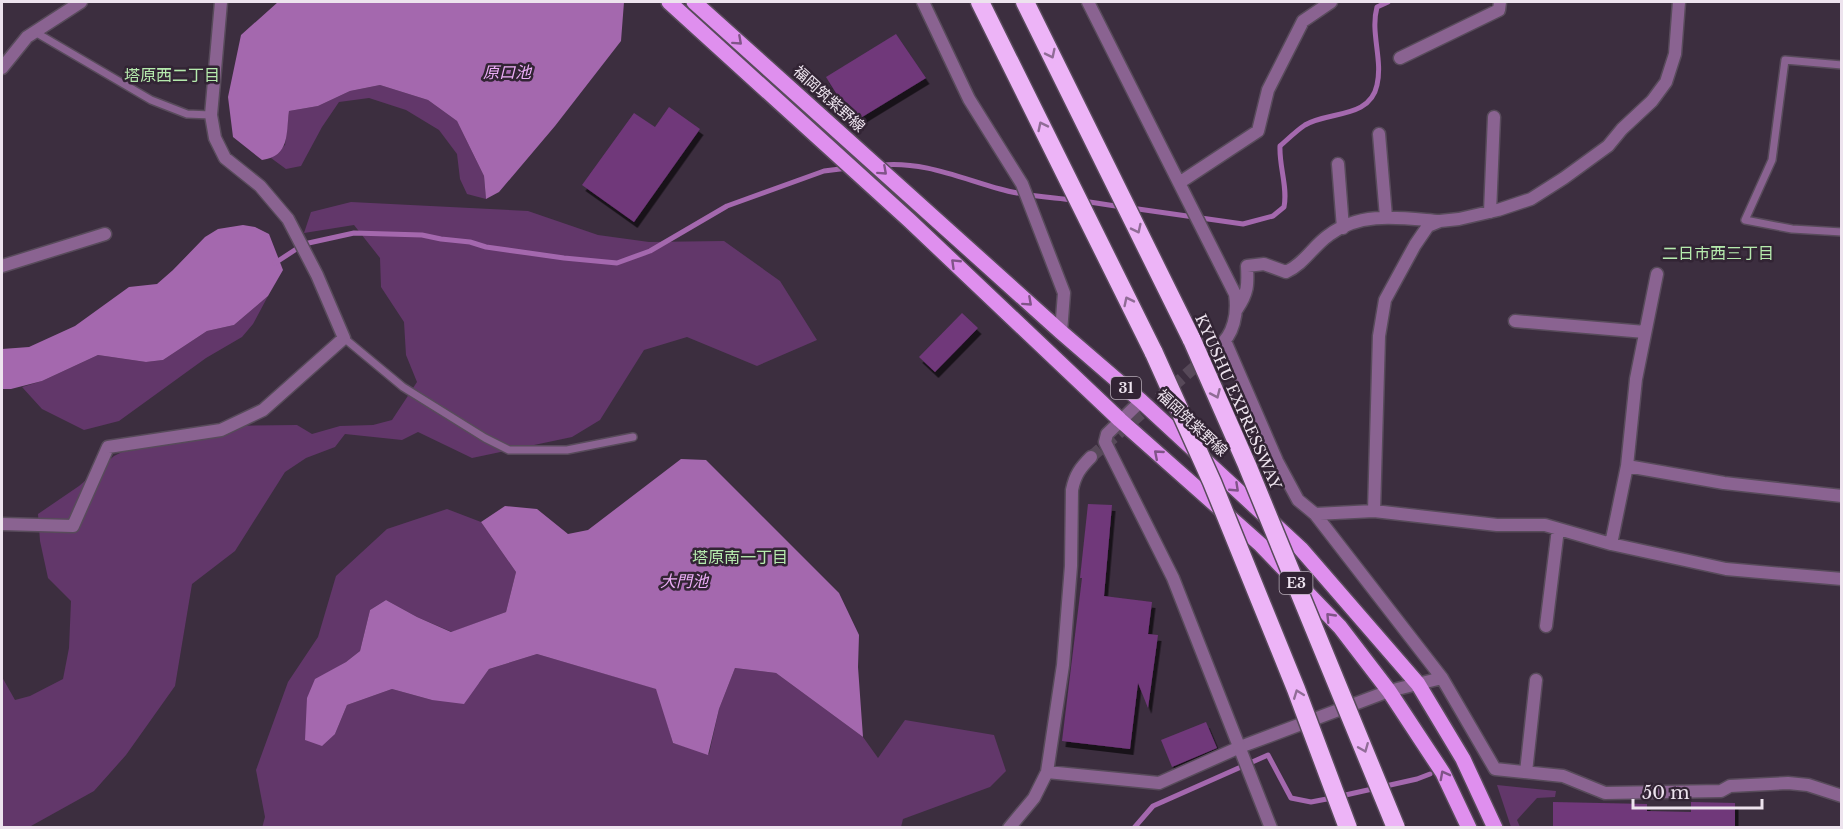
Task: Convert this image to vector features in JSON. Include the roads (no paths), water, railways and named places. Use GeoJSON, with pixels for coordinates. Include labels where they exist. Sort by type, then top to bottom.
{"type":"FeatureCollection","features":[{"type":"Feature","properties":{"kind":"highway","name":"E3"},"geometry":{"type":"LineString","coordinates":[[980,2],[1154,353],[1217,493],[1296,689],[1348,828]]}},
{"type":"Feature","properties":{"kind":"highway","name":"KYUSHU EXPRESSWAY"},"geometry":{"type":"LineString","coordinates":[[1025,2],[1192,340],[1247,465],[1396,828]]}},
{"type":"Feature","properties":{"kind":"main road","name":"31"},"geometry":{"type":"LineString","coordinates":[[669,2],[909,220],[1120,420],[1261,545],[1340,627],[1389,691],[1443,773],[1469,828]]}},
{"type":"Feature","properties":{"kind":"main road","name":"福岡筑紫野線"},"geometry":{"type":"LineString","coordinates":[[694,2],[1141,401],[1301,549],[1418,684],[1463,759],[1495,828]]}},
{"type":"Feature","properties":{"kind":"street"},"geometry":{"type":"LineString","coordinates":[[2,68],[27,37],[81,2]]}},
{"type":"Feature","properties":{"kind":"street"},"geometry":{"type":"LineString","coordinates":[[2,524],[73,526],[108,447],[221,430],[263,410],[344,338],[317,275],[288,219],[260,186],[225,158],[215,138],[211,115],[221,2]]}},
{"type":"Feature","properties":{"kind":"street"},"geometry":{"type":"LineString","coordinates":[[923,2],[969,99],[1022,184],[1064,293],[1061,332]]}},
{"type":"Feature","properties":{"kind":"street"},"geometry":{"type":"LineString","coordinates":[[1088,2],[1235,294],[1237,309],[1235,320],[1221,344],[1277,461],[1298,500],[1315,514],[1442,678],[1495,769],[1563,776],[1605,793],[1722,791],[1730,786],[1788,783],[1808,785],[1842,796]]}},
{"type":"Feature","properties":{"kind":"street"},"geometry":{"type":"LineString","coordinates":[[1179,183],[1258,131],[1268,90],[1303,21],[1331,2]]}},
{"type":"Feature","properties":{"kind":"street"},"geometry":{"type":"LineString","coordinates":[[1400,57],[1498,10],[1500,2]]}},
{"type":"Feature","properties":{"kind":"street"},"geometry":{"type":"LineString","coordinates":[[1237,309],[1245,297],[1248,284],[1247,266],[1264,264],[1286,272],[1296,267],[1330,234],[1357,221],[1386,217],[1440,221],[1459,219],[1531,199],[1564,178],[1608,146],[1666,82],[1675,54],[1679,2]]}},
{"type":"Feature","properties":{"kind":"street"},"geometry":{"type":"LineString","coordinates":[[1490,212],[1494,117]]}},
{"type":"Feature","properties":{"kind":"street"},"geometry":{"type":"LineString","coordinates":[[1379,134],[1386,217]]}},
{"type":"Feature","properties":{"kind":"street"},"geometry":{"type":"LineString","coordinates":[[1338,164],[1343,228]]}},
{"type":"Feature","properties":{"kind":"street"},"geometry":{"type":"LineString","coordinates":[[1374,511],[1379,336],[1385,300],[1428,226],[1440,221]]}},
{"type":"Feature","properties":{"kind":"street"},"geometry":{"type":"LineString","coordinates":[[2,266],[105,234]]}},
{"type":"Feature","properties":{"kind":"street"},"geometry":{"type":"LineString","coordinates":[[1611,544],[1627,466],[1636,379],[1657,274]]}},
{"type":"Feature","properties":{"kind":"street"},"geometry":{"type":"LineString","coordinates":[[1515,321],[1645,332]]}},
{"type":"Feature","properties":{"kind":"street"},"geometry":{"type":"LineString","coordinates":[[1141,401],[1107,434],[1105,442],[1173,578],[1271,828]]}},
{"type":"Feature","properties":{"kind":"street"},"geometry":{"type":"LineString","coordinates":[[1009,828],[1034,798],[1047,772],[1063,665],[1071,566],[1072,490],[1079,469],[1090,458]]}},
{"type":"Feature","properties":{"kind":"street"},"geometry":{"type":"LineString","coordinates":[[1627,466],[1724,483],[1842,496]]}},
{"type":"Feature","properties":{"kind":"street"},"geometry":{"type":"LineString","coordinates":[[1315,514],[1374,511],[1497,525],[1545,525],[1611,544],[1726,568],[1842,579]]}},
{"type":"Feature","properties":{"kind":"street"},"geometry":{"type":"LineString","coordinates":[[1546,626],[1558,529]]}},
{"type":"Feature","properties":{"kind":"street"},"geometry":{"type":"LineString","coordinates":[[1047,772],[1160,783],[1240,747],[1389,691],[1442,678]]}},
{"type":"Feature","properties":{"kind":"street"},"geometry":{"type":"LineString","coordinates":[[1526,772],[1536,680]]}},
{"type":"Feature","properties":{"kind":"lane"},"geometry":{"type":"LineString","coordinates":[[35,32],[151,100],[187,114],[211,115]]}},
{"type":"Feature","properties":{"kind":"lane"},"geometry":{"type":"LineString","coordinates":[[1842,65],[1785,60],[1772,160],[1745,220],[1792,229],[1842,232]]}},
{"type":"Feature","properties":{"kind":"lane"},"geometry":{"type":"LineString","coordinates":[[344,338],[403,387],[485,438],[509,450],[567,450],[633,437]]}},
{"type":"Feature","properties":{"kind":"water","name":"原口池"},"geometry":{"type":"Polygon","coordinates":[[[278,2],[624,2],[621,41],[555,126],[499,192],[486,199],[484,176],[457,121],[428,100],[380,85],[350,91],[318,106],[289,111],[285,143],[278,154],[271,158],[262,160],[233,137],[228,97],[241,35],[278,2]]]}},
{"type":"Feature","properties":{"kind":"water"},"geometry":{"type":"Polygon","coordinates":[[[243,225],[255,227],[269,234],[283,270],[268,296],[234,325],[207,331],[163,360],[146,362],[98,355],[42,381],[2,389],[2,349],[29,347],[75,326],[129,287],[157,284],[205,237],[218,229],[243,225]]]}},
{"type":"Feature","properties":{"kind":"water","name":"大門池"},"geometry":{"type":"Polygon","coordinates":[[[681,459],[706,460],[839,593],[859,635],[858,667],[863,737],[776,673],[735,668],[719,709],[708,755],[673,743],[656,689],[537,654],[489,669],[464,704],[432,700],[392,689],[347,705],[335,734],[322,746],[305,740],[307,698],[315,679],[346,662],[360,651],[370,610],[386,600],[451,632],[506,612],[516,572],[481,522],[505,506],[537,509],[568,534],[588,530],[681,459]]]}},
{"type":"Feature","properties":{"kind":"waterway"},"geometry":{"type":"LineString","coordinates":[[1131,208],[1243,224],[1273,216],[1284,207],[1285,199],[1280,146],[1305,125],[1357,109],[1373,96],[1379,66],[1375,17],[1377,7],[1388,2]]}},
{"type":"Feature","properties":{"kind":"waterway"},"geometry":{"type":"LineString","coordinates":[[881,165],[897,164],[927,168],[1027,195],[1074,200]]}},
{"type":"Feature","properties":{"kind":"waterway"},"geometry":{"type":"LineString","coordinates":[[275,263],[304,244],[354,233],[422,235],[470,242],[486,247],[617,263],[650,251],[727,206],[824,171],[848,168]]}},
{"type":"Feature","properties":{"kind":"waterway"},"geometry":{"type":"LineString","coordinates":[[1083,201],[1122,207]]}},
{"type":"Feature","properties":{"kind":"waterway"},"geometry":{"type":"LineString","coordinates":[[1134,828],[1153,806],[1268,755],[1291,798],[1311,802],[1332,798]]}},
{"type":"Feature","properties":{"kind":"waterway"},"geometry":{"type":"LineString","coordinates":[[1341,796],[1430,774]]}},
{"type":"Feature","properties":{"kind":"tunnel"},"geometry":{"type":"LineString","coordinates":[[1091,457],[1218,347]]}},
{"type":"Feature","properties":{"kind":"district","name":"塔原西二丁目"},"geometry":{"type":"Point","coordinates":[172,75]}},
{"type":"Feature","properties":{"kind":"district","name":"二日市西三丁目"},"geometry":{"type":"Point","coordinates":[1718,253]}},
{"type":"Feature","properties":{"kind":"district","name":"塔原南一丁目"},"geometry":{"type":"Point","coordinates":[740,557]}}]}
